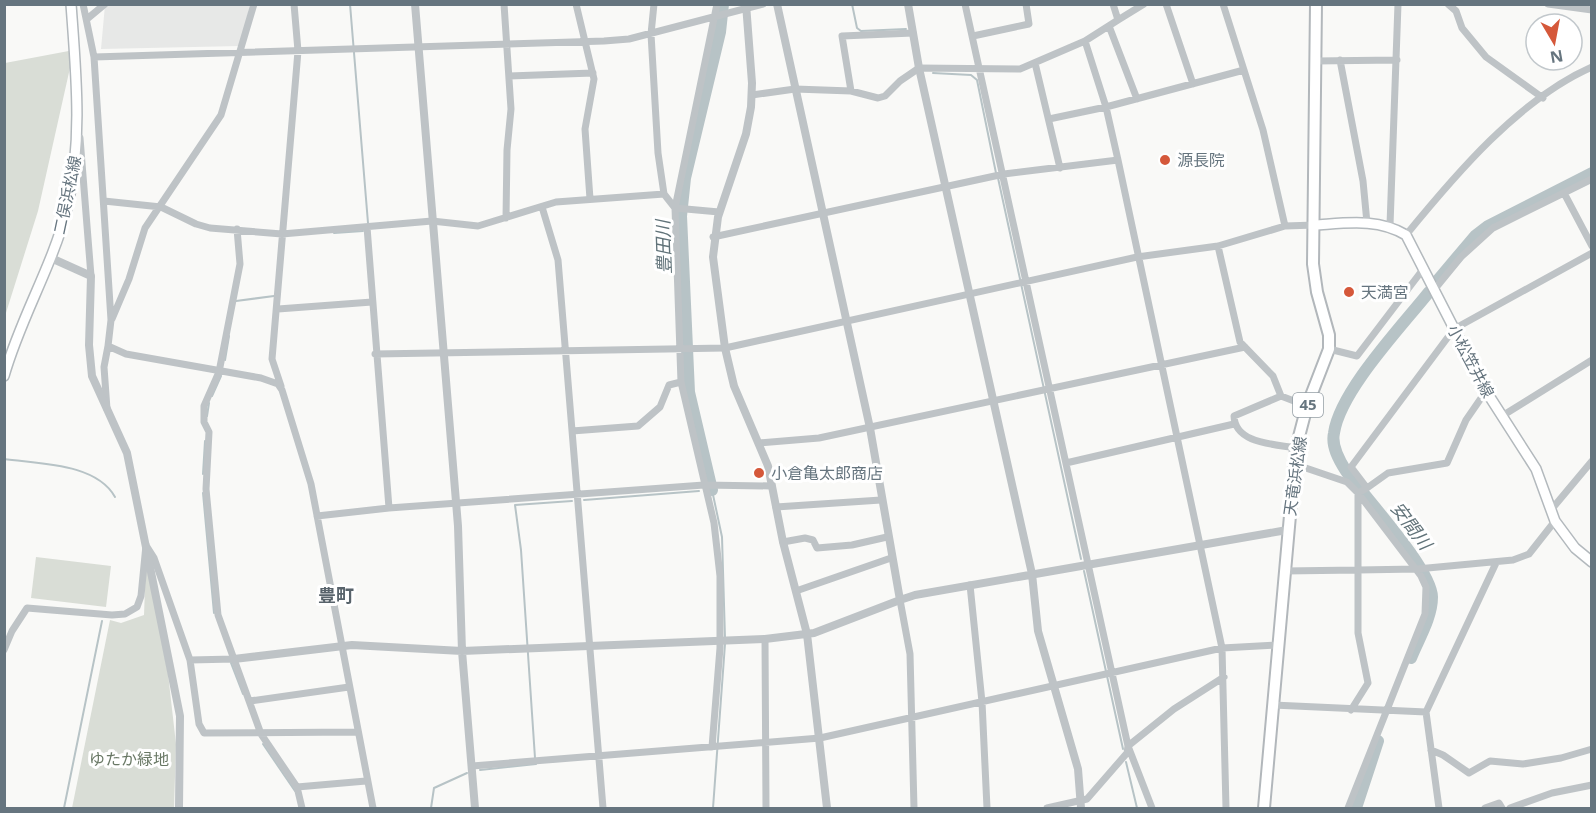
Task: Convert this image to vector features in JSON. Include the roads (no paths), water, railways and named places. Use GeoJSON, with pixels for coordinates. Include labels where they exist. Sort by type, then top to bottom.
{"type":"FeatureCollection","features":[{"type":"Feature","properties":{"kind":"main road","name":"二俣浜松線"},"geometry":{"type":"LineString","coordinates":[[4,376],[51,258],[66,210],[76,163],[78,123],[71,4]]}},
{"type":"Feature","properties":{"kind":"main road","name":"天竜浜松線"},"geometry":{"type":"LineString","coordinates":[[1264,808],[1296,448],[1307,406],[1329,349],[1329,335],[1315,273],[1316,4]]}},
{"type":"Feature","properties":{"kind":"main road","name":"小松笠井線"},"geometry":{"type":"LineString","coordinates":[[1315,225],[1367,223],[1390,225],[1406,235],[1486,391],[1536,468],[1555,521],[1575,548],[1592,562]]}},
{"type":"Feature","properties":{"kind":"street"},"geometry":{"type":"LineString","coordinates":[[82,4],[94,57],[92,62],[104,201],[111,320],[104,368],[107,409]]}},
{"type":"Feature","properties":{"kind":"street"},"geometry":{"type":"LineString","coordinates":[[87,19],[105,4]]}},
{"type":"Feature","properties":{"kind":"street"},"geometry":{"type":"LineString","coordinates":[[111,320],[129,279],[139,242],[221,115],[254,4]]}},
{"type":"Feature","properties":{"kind":"street"},"geometry":{"type":"LineString","coordinates":[[294,4],[298,51],[272,359],[307,466],[373,808]]}},
{"type":"Feature","properties":{"kind":"street"},"geometry":{"type":"LineString","coordinates":[[415,4],[444,352],[455,504],[462,651],[475,808]]}},
{"type":"Feature","properties":{"kind":"street"},"geometry":{"type":"LineString","coordinates":[[504,4],[509,76],[506,218]]}},
{"type":"Feature","properties":{"kind":"street"},"geometry":{"type":"LineString","coordinates":[[576,4],[593,73],[585,129],[590,199]]}},
{"type":"Feature","properties":{"kind":"street"},"geometry":{"type":"LineString","coordinates":[[654,4],[651,34],[658,153],[664,194],[675,208],[719,212]]}},
{"type":"Feature","properties":{"kind":"street"},"geometry":{"type":"LineString","coordinates":[[713,746],[724,640],[718,555],[714,523],[681,382],[675,208],[717,16],[717,4]]}},
{"type":"Feature","properties":{"kind":"street"},"geometry":{"type":"LineString","coordinates":[[94,57],[624,40],[763,4]]}},
{"type":"Feature","properties":{"kind":"street"},"geometry":{"type":"LineString","coordinates":[[777,4],[870,428],[887,537],[910,654],[914,808]]}},
{"type":"Feature","properties":{"kind":"street"},"geometry":{"type":"LineString","coordinates":[[908,4],[919,68],[1032,574],[1038,631],[1078,770],[1081,804]]}},
{"type":"Feature","properties":{"kind":"street"},"geometry":{"type":"LineString","coordinates":[[965,4],[980,70],[999,175],[1089,564],[1108,674],[1128,746],[1152,808]]}},
{"type":"Feature","properties":{"kind":"street"},"geometry":{"type":"LineString","coordinates":[[973,36],[1029,24],[1026,4]]}},
{"type":"Feature","properties":{"kind":"street"},"geometry":{"type":"LineString","coordinates":[[1113,4],[1118,20]]}},
{"type":"Feature","properties":{"kind":"street"},"geometry":{"type":"LineString","coordinates":[[752,95],[795,89],[851,91],[878,98],[885,96],[900,81],[919,68],[1020,69],[1085,41],[1144,4]]}},
{"type":"Feature","properties":{"kind":"street"},"geometry":{"type":"LineString","coordinates":[[1166,4],[1193,84]]}},
{"type":"Feature","properties":{"kind":"street"},"geometry":{"type":"LineString","coordinates":[[1223,4],[1263,130],[1285,226]]}},
{"type":"Feature","properties":{"kind":"street"},"geometry":{"type":"LineString","coordinates":[[1390,225],[1398,4]]}},
{"type":"Feature","properties":{"kind":"street"},"geometry":{"type":"LineString","coordinates":[[1448,4],[1456,11],[1462,28],[1480,50],[1543,98]]}},
{"type":"Feature","properties":{"kind":"street"},"geometry":{"type":"LineString","coordinates":[[1548,4],[1592,10]]}},
{"type":"Feature","properties":{"kind":"street"},"geometry":{"type":"LineString","coordinates":[[746,7],[752,95],[746,134],[719,212],[713,237],[714,273],[725,348],[735,386],[759,444],[772,486],[783,542],[807,634],[828,808]]}},
{"type":"Feature","properties":{"kind":"street"},"geometry":{"type":"LineString","coordinates":[[1109,26],[1137,99]]}},
{"type":"Feature","properties":{"kind":"street"},"geometry":{"type":"LineString","coordinates":[[851,91],[842,36],[912,33]]}},
{"type":"Feature","properties":{"kind":"street"},"geometry":{"type":"LineString","coordinates":[[1085,41],[1106,107],[1118,160],[1222,648],[1226,808]]}},
{"type":"Feature","properties":{"kind":"street"},"geometry":{"type":"LineString","coordinates":[[1340,60],[1363,181],[1367,223]]}},
{"type":"Feature","properties":{"kind":"street"},"geometry":{"type":"LineString","coordinates":[[1315,61],[1397,60]]}},
{"type":"Feature","properties":{"kind":"street"},"geometry":{"type":"LineString","coordinates":[[1035,63],[1060,168]]}},
{"type":"Feature","properties":{"kind":"street"},"geometry":{"type":"LineString","coordinates":[[1406,235],[1467,163],[1500,131],[1543,98],[1592,67]]}},
{"type":"Feature","properties":{"kind":"street"},"geometry":{"type":"LineString","coordinates":[[1049,119],[1106,107],[1244,70]]}},
{"type":"Feature","properties":{"kind":"street"},"geometry":{"type":"LineString","coordinates":[[509,76],[593,73]]}},
{"type":"Feature","properties":{"kind":"street"},"geometry":{"type":"LineString","coordinates":[[78,123],[91,276],[90,362],[92,376],[127,453],[146,544],[180,716],[179,808]]}},
{"type":"Feature","properties":{"kind":"street"},"geometry":{"type":"LineString","coordinates":[[713,237],[999,175],[1118,160]]}},
{"type":"Feature","properties":{"kind":"street"},"geometry":{"type":"LineString","coordinates":[[1434,290],[1461,257],[1493,228],[1592,179]]}},
{"type":"Feature","properties":{"kind":"street"},"geometry":{"type":"LineString","coordinates":[[1564,193],[1592,246]]}},
{"type":"Feature","properties":{"kind":"street"},"geometry":{"type":"LineString","coordinates":[[104,201],[161,207],[196,224],[282,234],[432,221],[478,226],[556,202],[664,194]]}},
{"type":"Feature","properties":{"kind":"street"},"geometry":{"type":"LineString","coordinates":[[542,207],[558,260],[603,808]]}},
{"type":"Feature","properties":{"kind":"street"},"geometry":{"type":"LineString","coordinates":[[375,354],[725,348],[1137,257],[1218,246],[1285,226],[1315,225]]}},
{"type":"Feature","properties":{"kind":"street"},"geometry":{"type":"LineString","coordinates":[[367,227],[375,354],[389,508]]}},
{"type":"Feature","properties":{"kind":"street"},"geometry":{"type":"LineString","coordinates":[[237,229],[240,264],[219,372],[204,406],[204,422],[209,432],[206,489],[218,615],[250,701],[259,734],[297,787],[302,808]]}},
{"type":"Feature","properties":{"kind":"street"},"geometry":{"type":"LineString","coordinates":[[1218,246],[1240,342],[1273,376],[1281,396]]}},
{"type":"Feature","properties":{"kind":"street"},"geometry":{"type":"LineString","coordinates":[[1348,808],[1388,711],[1426,608],[1426,587],[1420,569],[1362,491],[1352,467],[1454,329],[1592,253]]}},
{"type":"Feature","properties":{"kind":"street"},"geometry":{"type":"LineString","coordinates":[[51,258],[91,276]]}},
{"type":"Feature","properties":{"kind":"street"},"geometry":{"type":"LineString","coordinates":[[1329,349],[1357,356],[1424,268]]}},
{"type":"Feature","properties":{"kind":"street"},"geometry":{"type":"LineString","coordinates":[[278,309],[372,302]]}},
{"type":"Feature","properties":{"kind":"street"},"geometry":{"type":"LineString","coordinates":[[108,346],[126,354],[261,378],[278,384],[282,390]]}},
{"type":"Feature","properties":{"kind":"street"},"geometry":{"type":"LineString","coordinates":[[759,444],[819,438],[870,428],[1245,347]]}},
{"type":"Feature","properties":{"kind":"street"},"geometry":{"type":"LineString","coordinates":[[1502,416],[1592,360]]}},
{"type":"Feature","properties":{"kind":"street"},"geometry":{"type":"LineString","coordinates":[[572,431],[638,426],[660,407],[669,385],[681,382]]}},
{"type":"Feature","properties":{"kind":"street"},"geometry":{"type":"LineString","coordinates":[[1362,491],[1388,473],[1448,463],[1466,420],[1486,391]]}},
{"type":"Feature","properties":{"kind":"street"},"geometry":{"type":"LineString","coordinates":[[1296,448],[1244,436],[1234,424],[1234,416],[1281,396],[1307,406]]}},
{"type":"Feature","properties":{"kind":"street"},"geometry":{"type":"LineString","coordinates":[[1066,463],[1179,439],[1234,424]]}},
{"type":"Feature","properties":{"kind":"street"},"geometry":{"type":"LineString","coordinates":[[1551,510],[1592,461]]}},
{"type":"Feature","properties":{"kind":"street"},"geometry":{"type":"LineString","coordinates":[[1294,464],[1347,482],[1362,491]]}},
{"type":"Feature","properties":{"kind":"street"},"geometry":{"type":"LineString","coordinates":[[317,516],[389,508],[717,485],[772,486]]}},
{"type":"Feature","properties":{"kind":"street"},"geometry":{"type":"LineString","coordinates":[[1351,710],[1368,683],[1358,633],[1362,491]]}},
{"type":"Feature","properties":{"kind":"street"},"geometry":{"type":"LineString","coordinates":[[776,507],[881,500]]}},
{"type":"Feature","properties":{"kind":"street"},"geometry":{"type":"LineString","coordinates":[[1284,572],[1420,569],[1496,563],[1526,557],[1555,521]]}},
{"type":"Feature","properties":{"kind":"street"},"geometry":{"type":"LineString","coordinates":[[190,660],[234,659],[342,646],[370,645],[462,651],[765,639],[807,634],[915,595],[1287,530]]}},
{"type":"Feature","properties":{"kind":"street"},"geometry":{"type":"LineString","coordinates":[[783,542],[805,538],[813,540],[818,548],[852,545],[887,537]]}},
{"type":"Feature","properties":{"kind":"street"},"geometry":{"type":"LineString","coordinates":[[4,650],[12,631],[27,608],[112,615],[125,614],[137,607],[141,596],[143,552],[146,544]]}},
{"type":"Feature","properties":{"kind":"street"},"geometry":{"type":"LineString","coordinates":[[146,544],[154,558],[190,660],[200,730],[214,734],[357,732]]}},
{"type":"Feature","properties":{"kind":"street"},"geometry":{"type":"LineString","coordinates":[[796,591],[891,558]]}},
{"type":"Feature","properties":{"kind":"street"},"geometry":{"type":"LineString","coordinates":[[1439,808],[1426,712],[1496,563]]}},
{"type":"Feature","properties":{"kind":"street"},"geometry":{"type":"LineString","coordinates":[[970,585],[982,702],[987,808]]}},
{"type":"Feature","properties":{"kind":"street"},"geometry":{"type":"LineString","coordinates":[[765,639],[766,808]]}},
{"type":"Feature","properties":{"kind":"street"},"geometry":{"type":"LineString","coordinates":[[472,766],[819,738],[1222,648],[1277,645]]}},
{"type":"Feature","properties":{"kind":"street"},"geometry":{"type":"LineString","coordinates":[[1047,808],[1081,804],[1127,753],[1128,746],[1174,709],[1224,677]]}},
{"type":"Feature","properties":{"kind":"street"},"geometry":{"type":"LineString","coordinates":[[250,701],[349,687]]}},
{"type":"Feature","properties":{"kind":"street"},"geometry":{"type":"LineString","coordinates":[[1273,705],[1426,712]]}},
{"type":"Feature","properties":{"kind":"street"},"geometry":{"type":"LineString","coordinates":[[1431,750],[1443,755],[1469,773],[1490,761],[1523,764],[1561,758],[1592,749]]}},
{"type":"Feature","properties":{"kind":"street"},"geometry":{"type":"LineString","coordinates":[[297,787],[366,780]]}},
{"type":"Feature","properties":{"kind":"street"},"geometry":{"type":"LineString","coordinates":[[1510,808],[1552,793],[1592,785]]}},
{"type":"Feature","properties":{"kind":"street"},"geometry":{"type":"LineString","coordinates":[[1485,808],[1499,803],[1502,808]]}},
{"type":"Feature","properties":{"kind":"waterway"},"geometry":{"type":"LineString","coordinates":[[350,4],[368,223]]}},
{"type":"Feature","properties":{"kind":"waterway","name":"豊田川"},"geometry":{"type":"LineString","coordinates":[[712,490],[689,392],[681,216],[685,178],[720,32],[723,4]]}},
{"type":"Feature","properties":{"kind":"waterway"},"geometry":{"type":"LineString","coordinates":[[852,4],[857,28],[861,31],[906,29]]}},
{"type":"Feature","properties":{"kind":"waterway"},"geometry":{"type":"LineString","coordinates":[[933,73],[971,75],[977,80],[996,173]]}},
{"type":"Feature","properties":{"kind":"waterway","name":"安間川"},"geometry":{"type":"LineString","coordinates":[[1437,281],[1475,236],[1488,226],[1592,173]]}},
{"type":"Feature","properties":{"kind":"waterway"},"geometry":{"type":"LineString","coordinates":[[998,178],[1081,559]]}},
{"type":"Feature","properties":{"kind":"waterway"},"geometry":{"type":"LineString","coordinates":[[334,233],[363,231]]}},
{"type":"Feature","properties":{"kind":"waterway","name":"安間川"},"geometry":{"type":"LineString","coordinates":[[1411,658],[1430,613],[1432,597],[1429,584],[1396,533],[1346,471],[1336,453],[1333,438],[1339,416],[1360,379],[1429,292]]}},
{"type":"Feature","properties":{"kind":"waterway"},"geometry":{"type":"LineString","coordinates":[[236,301],[274,296]]}},
{"type":"Feature","properties":{"kind":"waterway"},"geometry":{"type":"LineString","coordinates":[[225,360],[229,336]]}},
{"type":"Feature","properties":{"kind":"waterway"},"geometry":{"type":"LineString","coordinates":[[212,396],[221,376]]}},
{"type":"Feature","properties":{"kind":"waterway"},"geometry":{"type":"LineString","coordinates":[[207,416],[209,403]]}},
{"type":"Feature","properties":{"kind":"waterway"},"geometry":{"type":"LineString","coordinates":[[203,474],[205,441]]}},
{"type":"Feature","properties":{"kind":"waterway"},"geometry":{"type":"LineString","coordinates":[[4,459],[49,464],[81,471],[95,477],[115,497]]}},
{"type":"Feature","properties":{"kind":"waterway"},"geometry":{"type":"LineString","coordinates":[[709,490],[712,490],[722,537],[725,638]]}},
{"type":"Feature","properties":{"kind":"waterway"},"geometry":{"type":"LineString","coordinates":[[584,500],[699,491]]}},
{"type":"Feature","properties":{"kind":"waterway"},"geometry":{"type":"LineString","coordinates":[[203,493],[214,613]]}},
{"type":"Feature","properties":{"kind":"waterway"},"geometry":{"type":"LineString","coordinates":[[535,758],[521,550],[515,505],[572,501]]}},
{"type":"Feature","properties":{"kind":"waterway"},"geometry":{"type":"LineString","coordinates":[[1084,571],[1123,749]]}},
{"type":"Feature","properties":{"kind":"waterway"},"geometry":{"type":"LineString","coordinates":[[64,808],[102,621]]}},
{"type":"Feature","properties":{"kind":"waterway"},"geometry":{"type":"LineString","coordinates":[[713,808],[725,644]]}},
{"type":"Feature","properties":{"kind":"waterway"},"geometry":{"type":"LineString","coordinates":[[231,663],[243,694]]}},
{"type":"Feature","properties":{"kind":"waterway","name":"安間川"},"geometry":{"type":"LineString","coordinates":[[1356,808],[1378,741]]}},
{"type":"Feature","properties":{"kind":"waterway"},"geometry":{"type":"LineString","coordinates":[[263,744],[295,791]]}},
{"type":"Feature","properties":{"kind":"waterway"},"geometry":{"type":"LineString","coordinates":[[1126,762],[1137,808]]}},
{"type":"Feature","properties":{"kind":"waterway"},"geometry":{"type":"LineString","coordinates":[[480,770],[536,764]]}},
{"type":"Feature","properties":{"kind":"waterway"},"geometry":{"type":"LineString","coordinates":[[431,808],[434,788],[467,773]]}},
{"type":"Feature","properties":{"kind":"place","name":"源長院"},"geometry":{"type":"Point","coordinates":[1165,160]}},
{"type":"Feature","properties":{"kind":"place","name":"天満宮"},"geometry":{"type":"Point","coordinates":[1349,292]}},
{"type":"Feature","properties":{"kind":"place","name":"小倉亀太郎商店"},"geometry":{"type":"Point","coordinates":[759,473]}},
{"type":"Feature","properties":{"kind":"district","name":"豊町"},"geometry":{"type":"Point","coordinates":[336,596]}},
{"type":"Feature","properties":{"kind":"park label","name":"ゆたか緑地"},"geometry":{"type":"Point","coordinates":[129,759]}}]}
